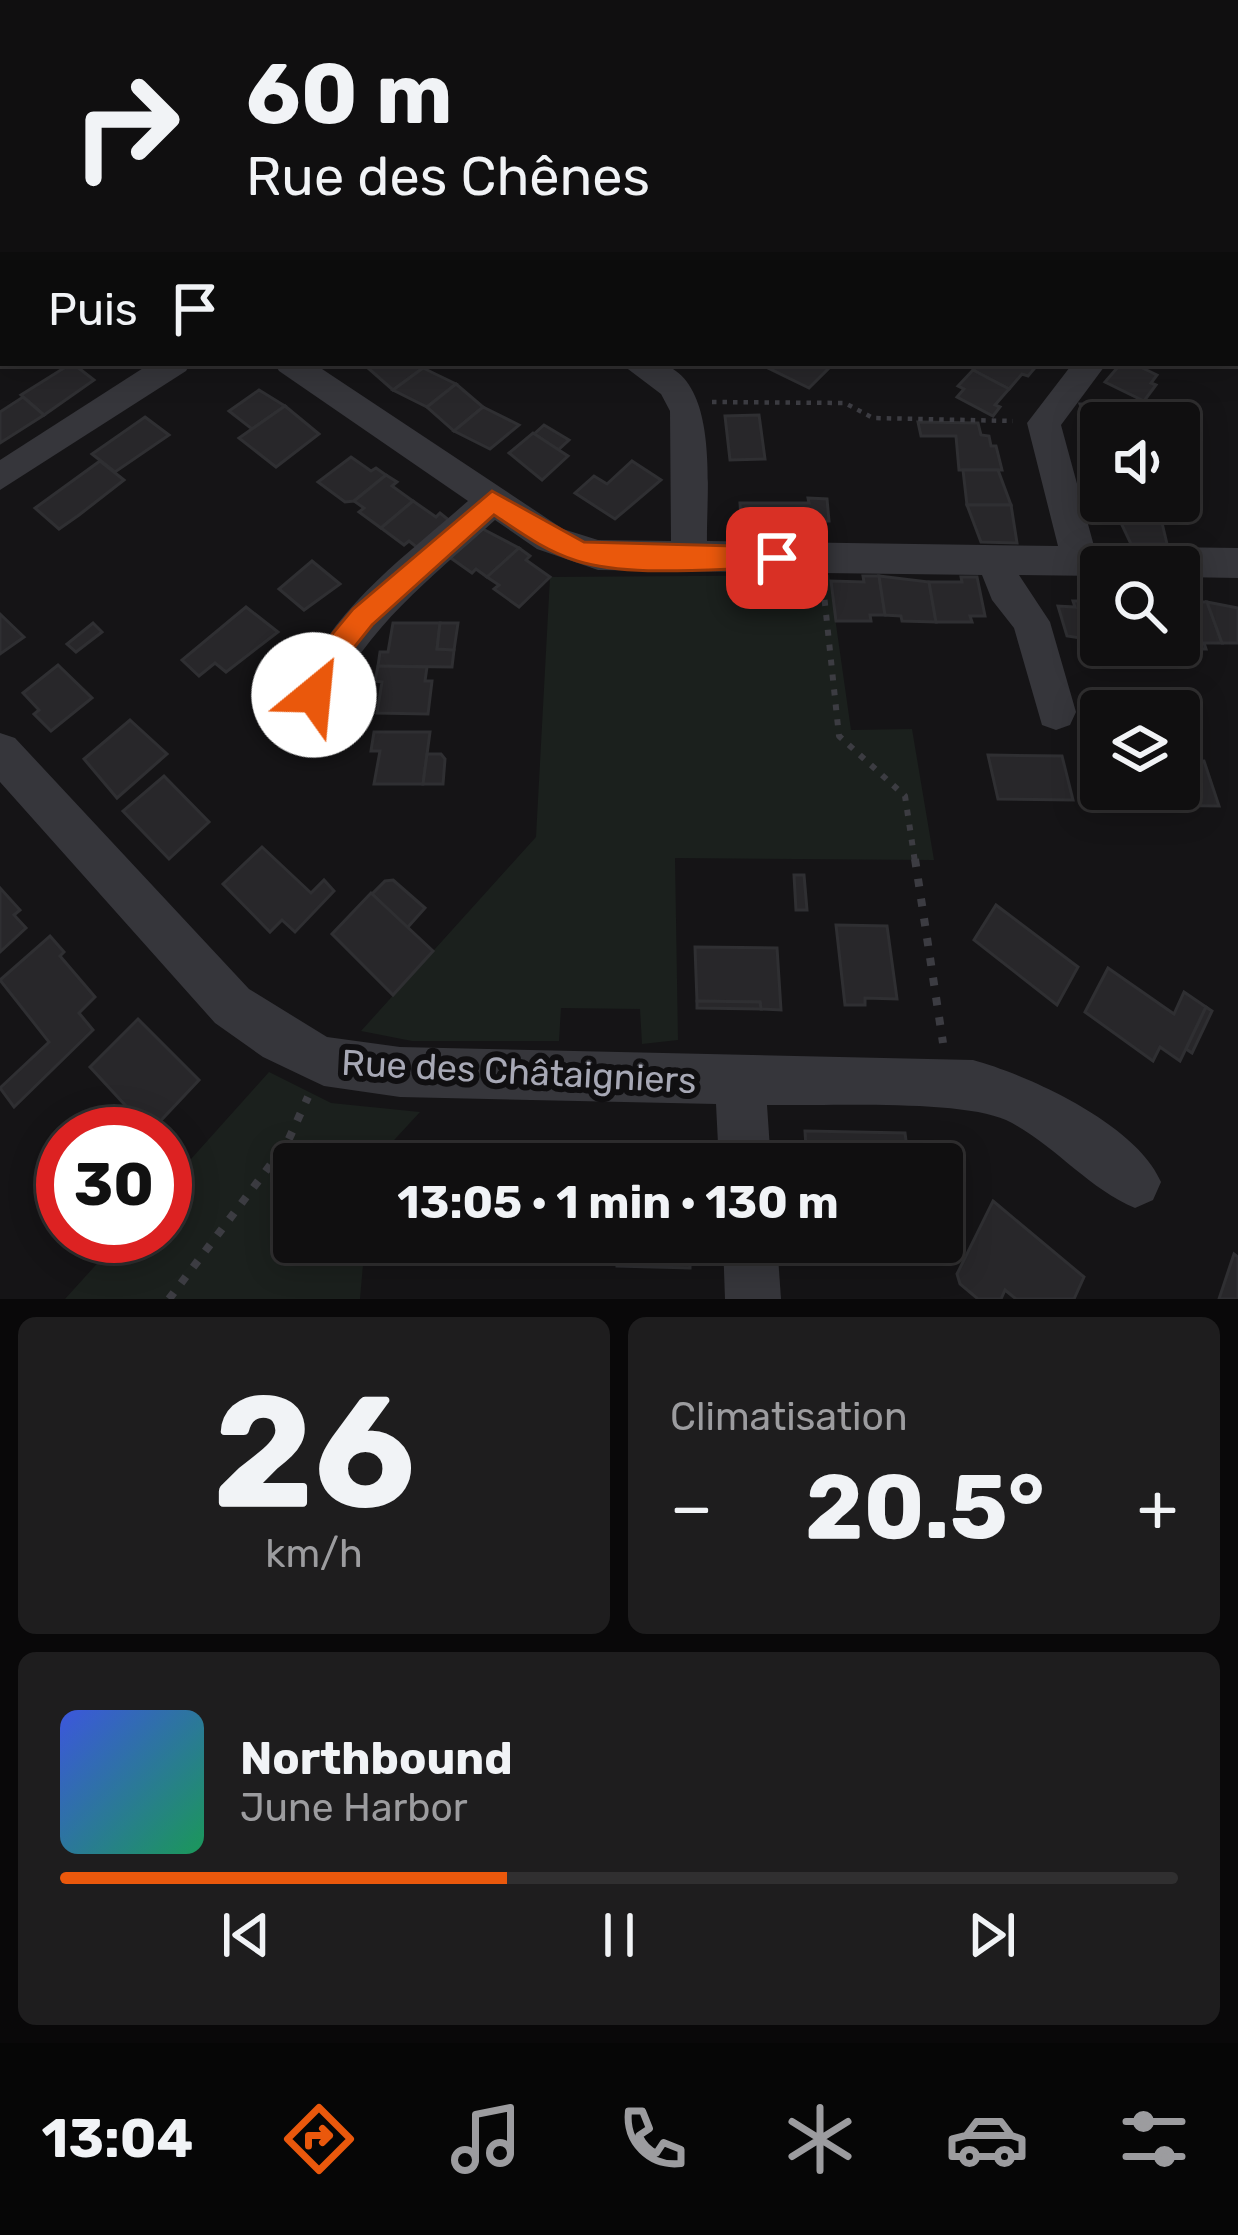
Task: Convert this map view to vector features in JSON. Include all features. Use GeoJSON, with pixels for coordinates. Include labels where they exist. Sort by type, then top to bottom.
{"type":"FeatureCollection","features":[{"type":"Feature","properties":{"kind":"street"},"geometry":{"type":"LineString","coordinates":[[0,477],[170,366]]}},
{"type":"Feature","properties":{"kind":"street"},"geometry":{"type":"LineString","coordinates":[[294,366],[550,539],[582,552],[996,561],[1080,561],[1044,423],[1089,366]]}},
{"type":"Feature","properties":{"kind":"street"},"geometry":{"type":"LineString","coordinates":[[640,366],[672,386],[684,401],[689,557]]}},
{"type":"Feature","properties":{"kind":"street"},"geometry":{"type":"LineString","coordinates":[[314,695],[362,617],[492,501]]}},
{"type":"Feature","properties":{"kind":"street"},"geometry":{"type":"LineString","coordinates":[[996,561],[1005,589],[1031,622],[1056,712]]}},
{"type":"Feature","properties":{"kind":"street"},"geometry":{"type":"LineString","coordinates":[[1200,563],[1238,563]]}},
{"type":"Feature","properties":{"kind":"street","name":"Rue des Châtaigniers"},"geometry":{"type":"LineString","coordinates":[[0,752],[209,984],[268,1033],[324,1061],[400,1072],[949,1083],[1019,1097],[1062,1123],[1135,1182]]}},
{"type":"Feature","properties":{"kind":"street"},"geometry":{"type":"LineString","coordinates":[[740,1082],[744,1143]]}},
{"type":"Feature","properties":{"kind":"street"},"geometry":{"type":"LineString","coordinates":[[751,1263],[753,1299]]}},
{"type":"Feature","properties":{"kind":"path"},"geometry":{"type":"LineString","coordinates":[[684,401],[845,404],[873,418],[1044,423]]}},
{"type":"Feature","properties":{"kind":"path"},"geometry":{"type":"LineString","coordinates":[[820,558],[839,736],[905,796],[949,1083]]}},
{"type":"Feature","properties":{"kind":"path"},"geometry":{"type":"LineString","coordinates":[[169,1299],[287,1143],[324,1061]]}},
{"type":"Feature","properties":{"kind":"shaded area"},"geometry":{"type":"Polygon","coordinates":[[[829,575],[851,730],[912,729],[934,860],[675,858],[678,1040],[642,1044],[640,1009],[561,1008],[559,1041],[412,1041],[361,1031],[536,837],[550,577],[829,575]]]}},
{"type":"Feature","properties":{"kind":"shaded area"},"geometry":{"type":"Polygon","coordinates":[[[269,1072],[331,1103],[420,1112],[391,1143],[273,1143],[273,1263],[363,1263],[360,1299],[65,1299],[98,1263],[192,1263],[192,1158],[269,1072]]]}},
{"type":"Feature","properties":{"kind":"building"},"geometry":{"type":"Polygon","coordinates":[[[67,366],[76,366],[94,380],[44,415],[21,395],[67,366]]]}},
{"type":"Feature","properties":{"kind":"building"},"geometry":{"type":"Polygon","coordinates":[[[420,366],[423,368],[393,390],[368,368],[420,366]]]}},
{"type":"Feature","properties":{"kind":"building"},"geometry":{"type":"Polygon","coordinates":[[[764,366],[829,368],[809,388],[764,366]]]}},
{"type":"Feature","properties":{"kind":"building"},"geometry":{"type":"Polygon","coordinates":[[[977,366],[1034,369],[1009,389],[973,370],[977,366]]]}},
{"type":"Feature","properties":{"kind":"building"},"geometry":{"type":"Polygon","coordinates":[[[1138,366],[1157,375],[1144,401],[1105,382],[1118,367],[1138,366]]]}},
{"type":"Feature","properties":{"kind":"building"},"geometry":{"type":"Polygon","coordinates":[[[423,368],[456,384],[427,407],[393,390],[423,368]]]}},
{"type":"Feature","properties":{"kind":"building"},"geometry":{"type":"Polygon","coordinates":[[[973,370],[1009,389],[995,405],[1000,407],[993,416],[957,397],[964,389],[958,386],[973,370]]]}},
{"type":"Feature","properties":{"kind":"building"},"geometry":{"type":"Polygon","coordinates":[[[456,384],[483,407],[454,431],[427,407],[456,384]]]}},
{"type":"Feature","properties":{"kind":"building"},"geometry":{"type":"Polygon","coordinates":[[[259,390],[285,406],[252,429],[229,411],[259,390]]]}},
{"type":"Feature","properties":{"kind":"building"},"geometry":{"type":"Polygon","coordinates":[[[23,397],[44,415],[0,443],[0,412],[23,397]]]}},
{"type":"Feature","properties":{"kind":"building"},"geometry":{"type":"Polygon","coordinates":[[[285,406],[319,434],[276,467],[239,438],[285,406]]]}},
{"type":"Feature","properties":{"kind":"building"},"geometry":{"type":"Polygon","coordinates":[[[483,407],[519,425],[490,449],[454,431],[483,407]]]}},
{"type":"Feature","properties":{"kind":"building"},"geometry":{"type":"Polygon","coordinates":[[[759,415],[765,459],[730,460],[725,416],[759,415]]]}},
{"type":"Feature","properties":{"kind":"building"},"geometry":{"type":"Polygon","coordinates":[[[145,417],[169,435],[115,472],[92,454],[145,417]]]}},
{"type":"Feature","properties":{"kind":"building"},"geometry":{"type":"Polygon","coordinates":[[[918,422],[978,423],[981,435],[989,436],[991,446],[996,446],[1002,470],[959,470],[956,436],[921,436],[918,422]]]}},
{"type":"Feature","properties":{"kind":"building"},"geometry":{"type":"Polygon","coordinates":[[[544,425],[569,440],[558,450],[534,434],[544,425]]]}},
{"type":"Feature","properties":{"kind":"building"},"geometry":{"type":"Polygon","coordinates":[[[533,433],[568,456],[542,480],[509,453],[533,433]]]}},
{"type":"Feature","properties":{"kind":"building"},"geometry":{"type":"Polygon","coordinates":[[[351,457],[386,475],[354,501],[345,502],[318,482],[351,457]]]}},
{"type":"Feature","properties":{"kind":"building"},"geometry":{"type":"Polygon","coordinates":[[[100,461],[124,480],[79,515],[59,529],[35,508],[100,461]]]}},
{"type":"Feature","properties":{"kind":"building"},"geometry":{"type":"Polygon","coordinates":[[[632,461],[661,480],[615,519],[575,493],[594,476],[607,484],[632,461]]]}},
{"type":"Feature","properties":{"kind":"building"},"geometry":{"type":"Polygon","coordinates":[[[963,470],[998,470],[1011,505],[967,505],[963,470]]]}},
{"type":"Feature","properties":{"kind":"building"},"geometry":{"type":"Polygon","coordinates":[[[386,475],[397,482],[392,486],[413,501],[381,528],[359,512],[364,508],[354,501],[386,475]]]}},
{"type":"Feature","properties":{"kind":"building"},"geometry":{"type":"Polygon","coordinates":[[[808,498],[827,499],[829,521],[811,521],[813,539],[742,535],[740,503],[809,503],[808,498]]]}},
{"type":"Feature","properties":{"kind":"building"},"geometry":{"type":"Polygon","coordinates":[[[413,501],[450,521],[418,548],[409,541],[404,545],[381,528],[413,501]]]}},
{"type":"Feature","properties":{"kind":"building"},"geometry":{"type":"Polygon","coordinates":[[[967,505],[1011,505],[1017,543],[981,542],[967,505]]]}},
{"type":"Feature","properties":{"kind":"building"},"geometry":{"type":"Polygon","coordinates":[[[1121,522],[1162,522],[1167,544],[1131,544],[1121,522]]]}},
{"type":"Feature","properties":{"kind":"building"},"geometry":{"type":"Polygon","coordinates":[[[479,527],[519,548],[487,577],[448,556],[479,527]]]}},
{"type":"Feature","properties":{"kind":"building"},"geometry":{"type":"Polygon","coordinates":[[[519,548],[530,556],[526,560],[550,577],[519,607],[494,589],[499,585],[487,577],[519,548]]]}},
{"type":"Feature","properties":{"kind":"building"},"geometry":{"type":"Polygon","coordinates":[[[312,561],[340,584],[304,610],[279,589],[312,561]]]}},
{"type":"Feature","properties":{"kind":"building"},"geometry":{"type":"Polygon","coordinates":[[[863,576],[879,576],[885,615],[870,615],[871,621],[836,621],[831,581],[864,582],[863,576]]]}},
{"type":"Feature","properties":{"kind":"building"},"geometry":{"type":"Polygon","coordinates":[[[879,576],[929,582],[936,622],[902,621],[901,616],[885,615],[879,576]]]}},
{"type":"Feature","properties":{"kind":"building"},"geometry":{"type":"Polygon","coordinates":[[[961,577],[977,577],[985,616],[970,616],[972,622],[936,622],[929,582],[962,582],[961,577]]]}},
{"type":"Feature","properties":{"kind":"building"},"geometry":{"type":"Polygon","coordinates":[[[1073,601],[1080,601],[1080,638],[1067,636],[1058,606],[1075,607],[1073,601]]]}},
{"type":"Feature","properties":{"kind":"building"},"geometry":{"type":"Polygon","coordinates":[[[1200,602],[1207,602],[1222,643],[1204,643],[1206,649],[1200,649],[1200,602]]]}},
{"type":"Feature","properties":{"kind":"building"},"geometry":{"type":"Polygon","coordinates":[[[1207,602],[1238,608],[1238,643],[1222,643],[1207,602]]]}},
{"type":"Feature","properties":{"kind":"building"},"geometry":{"type":"Polygon","coordinates":[[[246,607],[278,632],[226,672],[215,663],[199,676],[182,660],[246,607]]]}},
{"type":"Feature","properties":{"kind":"building"},"geometry":{"type":"Polygon","coordinates":[[[0,614],[24,637],[0,654],[0,614]]]}},
{"type":"Feature","properties":{"kind":"building"},"geometry":{"type":"Polygon","coordinates":[[[93,623],[102,632],[76,652],[67,644],[93,623]]]}},
{"type":"Feature","properties":{"kind":"building"},"geometry":{"type":"Polygon","coordinates":[[[393,623],[440,623],[437,649],[454,650],[452,667],[378,666],[380,652],[388,652],[393,623]]]}},
{"type":"Feature","properties":{"kind":"building"},"geometry":{"type":"Polygon","coordinates":[[[440,623],[458,623],[454,650],[437,649],[440,623]]]}},
{"type":"Feature","properties":{"kind":"building"},"geometry":{"type":"Polygon","coordinates":[[[58,665],[92,698],[51,731],[34,714],[39,710],[23,693],[58,665]]]}},
{"type":"Feature","properties":{"kind":"building"},"geometry":{"type":"Polygon","coordinates":[[[378,666],[427,667],[425,681],[432,681],[428,714],[377,713],[382,682],[375,681],[378,666]]]}},
{"type":"Feature","properties":{"kind":"building"},"geometry":{"type":"Polygon","coordinates":[[[130,720],[167,754],[117,798],[84,759],[130,720]]]}},
{"type":"Feature","properties":{"kind":"building"},"geometry":{"type":"Polygon","coordinates":[[[374,732],[430,732],[423,784],[374,784],[380,751],[371,751],[374,732]]]}},
{"type":"Feature","properties":{"kind":"building"},"geometry":{"type":"Polygon","coordinates":[[[427,754],[441,754],[445,759],[443,784],[423,784],[427,754]]]}},
{"type":"Feature","properties":{"kind":"building"},"geometry":{"type":"Polygon","coordinates":[[[988,755],[1062,756],[1073,800],[998,799],[988,755]]]}},
{"type":"Feature","properties":{"kind":"building"},"geometry":{"type":"Polygon","coordinates":[[[1200,761],[1204,761],[1219,806],[1200,806],[1200,761]]]}},
{"type":"Feature","properties":{"kind":"building"},"geometry":{"type":"Polygon","coordinates":[[[164,776],[209,822],[169,859],[123,811],[164,776]]]}},
{"type":"Feature","properties":{"kind":"building"},"geometry":{"type":"Polygon","coordinates":[[[262,847],[311,893],[324,880],[334,891],[295,932],[282,920],[270,932],[223,884],[262,847]]]}},
{"type":"Feature","properties":{"kind":"building"},"geometry":{"type":"Polygon","coordinates":[[[794,875],[804,875],[807,910],[796,910],[794,875]]]}},
{"type":"Feature","properties":{"kind":"building"},"geometry":{"type":"Polygon","coordinates":[[[393,880],[425,908],[407,928],[372,894],[385,881],[393,880]]]}},
{"type":"Feature","properties":{"kind":"building"},"geometry":{"type":"Polygon","coordinates":[[[0,888],[20,910],[14,915],[26,928],[0,952],[0,888]]]}},
{"type":"Feature","properties":{"kind":"building"},"geometry":{"type":"Polygon","coordinates":[[[371,893],[433,951],[393,995],[332,934],[371,893]]]}},
{"type":"Feature","properties":{"kind":"building"},"geometry":{"type":"Polygon","coordinates":[[[996,905],[1078,967],[1057,1005],[974,940],[996,905]]]}},
{"type":"Feature","properties":{"kind":"building"},"geometry":{"type":"Polygon","coordinates":[[[836,925],[887,926],[897,999],[865,998],[865,1005],[845,1005],[836,925]]]}},
{"type":"Feature","properties":{"kind":"building"},"geometry":{"type":"Polygon","coordinates":[[[50,936],[64,952],[60,956],[95,997],[79,1013],[93,1030],[14,1107],[0,1088],[49,1042],[0,980],[50,936]]]}},
{"type":"Feature","properties":{"kind":"building"},"geometry":{"type":"Polygon","coordinates":[[[695,947],[777,948],[781,1010],[761,1009],[760,1002],[697,1001],[695,947]]]}},
{"type":"Feature","properties":{"kind":"building"},"geometry":{"type":"Polygon","coordinates":[[[1108,968],[1174,1014],[1184,992],[1206,1007],[1180,1061],[1160,1047],[1153,1061],[1085,1012],[1108,968]]]}},
{"type":"Feature","properties":{"kind":"building"},"geometry":{"type":"Polygon","coordinates":[[[697,1001],[760,1002],[761,1009],[697,1008],[697,1001]]]}},
{"type":"Feature","properties":{"kind":"building"},"geometry":{"type":"Polygon","coordinates":[[[1206,1007],[1212,1011],[1192,1053],[1186,1049],[1206,1007]]]}},
{"type":"Feature","properties":{"kind":"building"},"geometry":{"type":"Polygon","coordinates":[[[138,1019],[199,1080],[174,1107],[127,1107],[90,1067],[138,1019]]]}},
{"type":"Feature","properties":{"kind":"building"},"geometry":{"type":"Polygon","coordinates":[[[805,1131],[905,1133],[906,1143],[806,1143],[805,1131]]]}},
{"type":"Feature","properties":{"kind":"building"},"geometry":{"type":"Polygon","coordinates":[[[993,1201],[1084,1277],[1074,1299],[1016,1299],[1005,1290],[1001,1299],[978,1299],[960,1284],[957,1274],[993,1201]]]}},
{"type":"Feature","properties":{"kind":"building"},"geometry":{"type":"Polygon","coordinates":[[[1234,1254],[1238,1257],[1238,1299],[1219,1299],[1234,1254]]]}},
{"type":"Feature","properties":{"kind":"building"},"geometry":{"type":"Polygon","coordinates":[[[617,1263],[690,1263],[690,1268],[617,1263]]]}},
{"type":"Feature","properties":{"kind":"route"},"geometry":{"type":"LineString","coordinates":[[314,695],[333,657],[362,617],[492,501],[550,539],[582,552],[777,558]]}}]}
